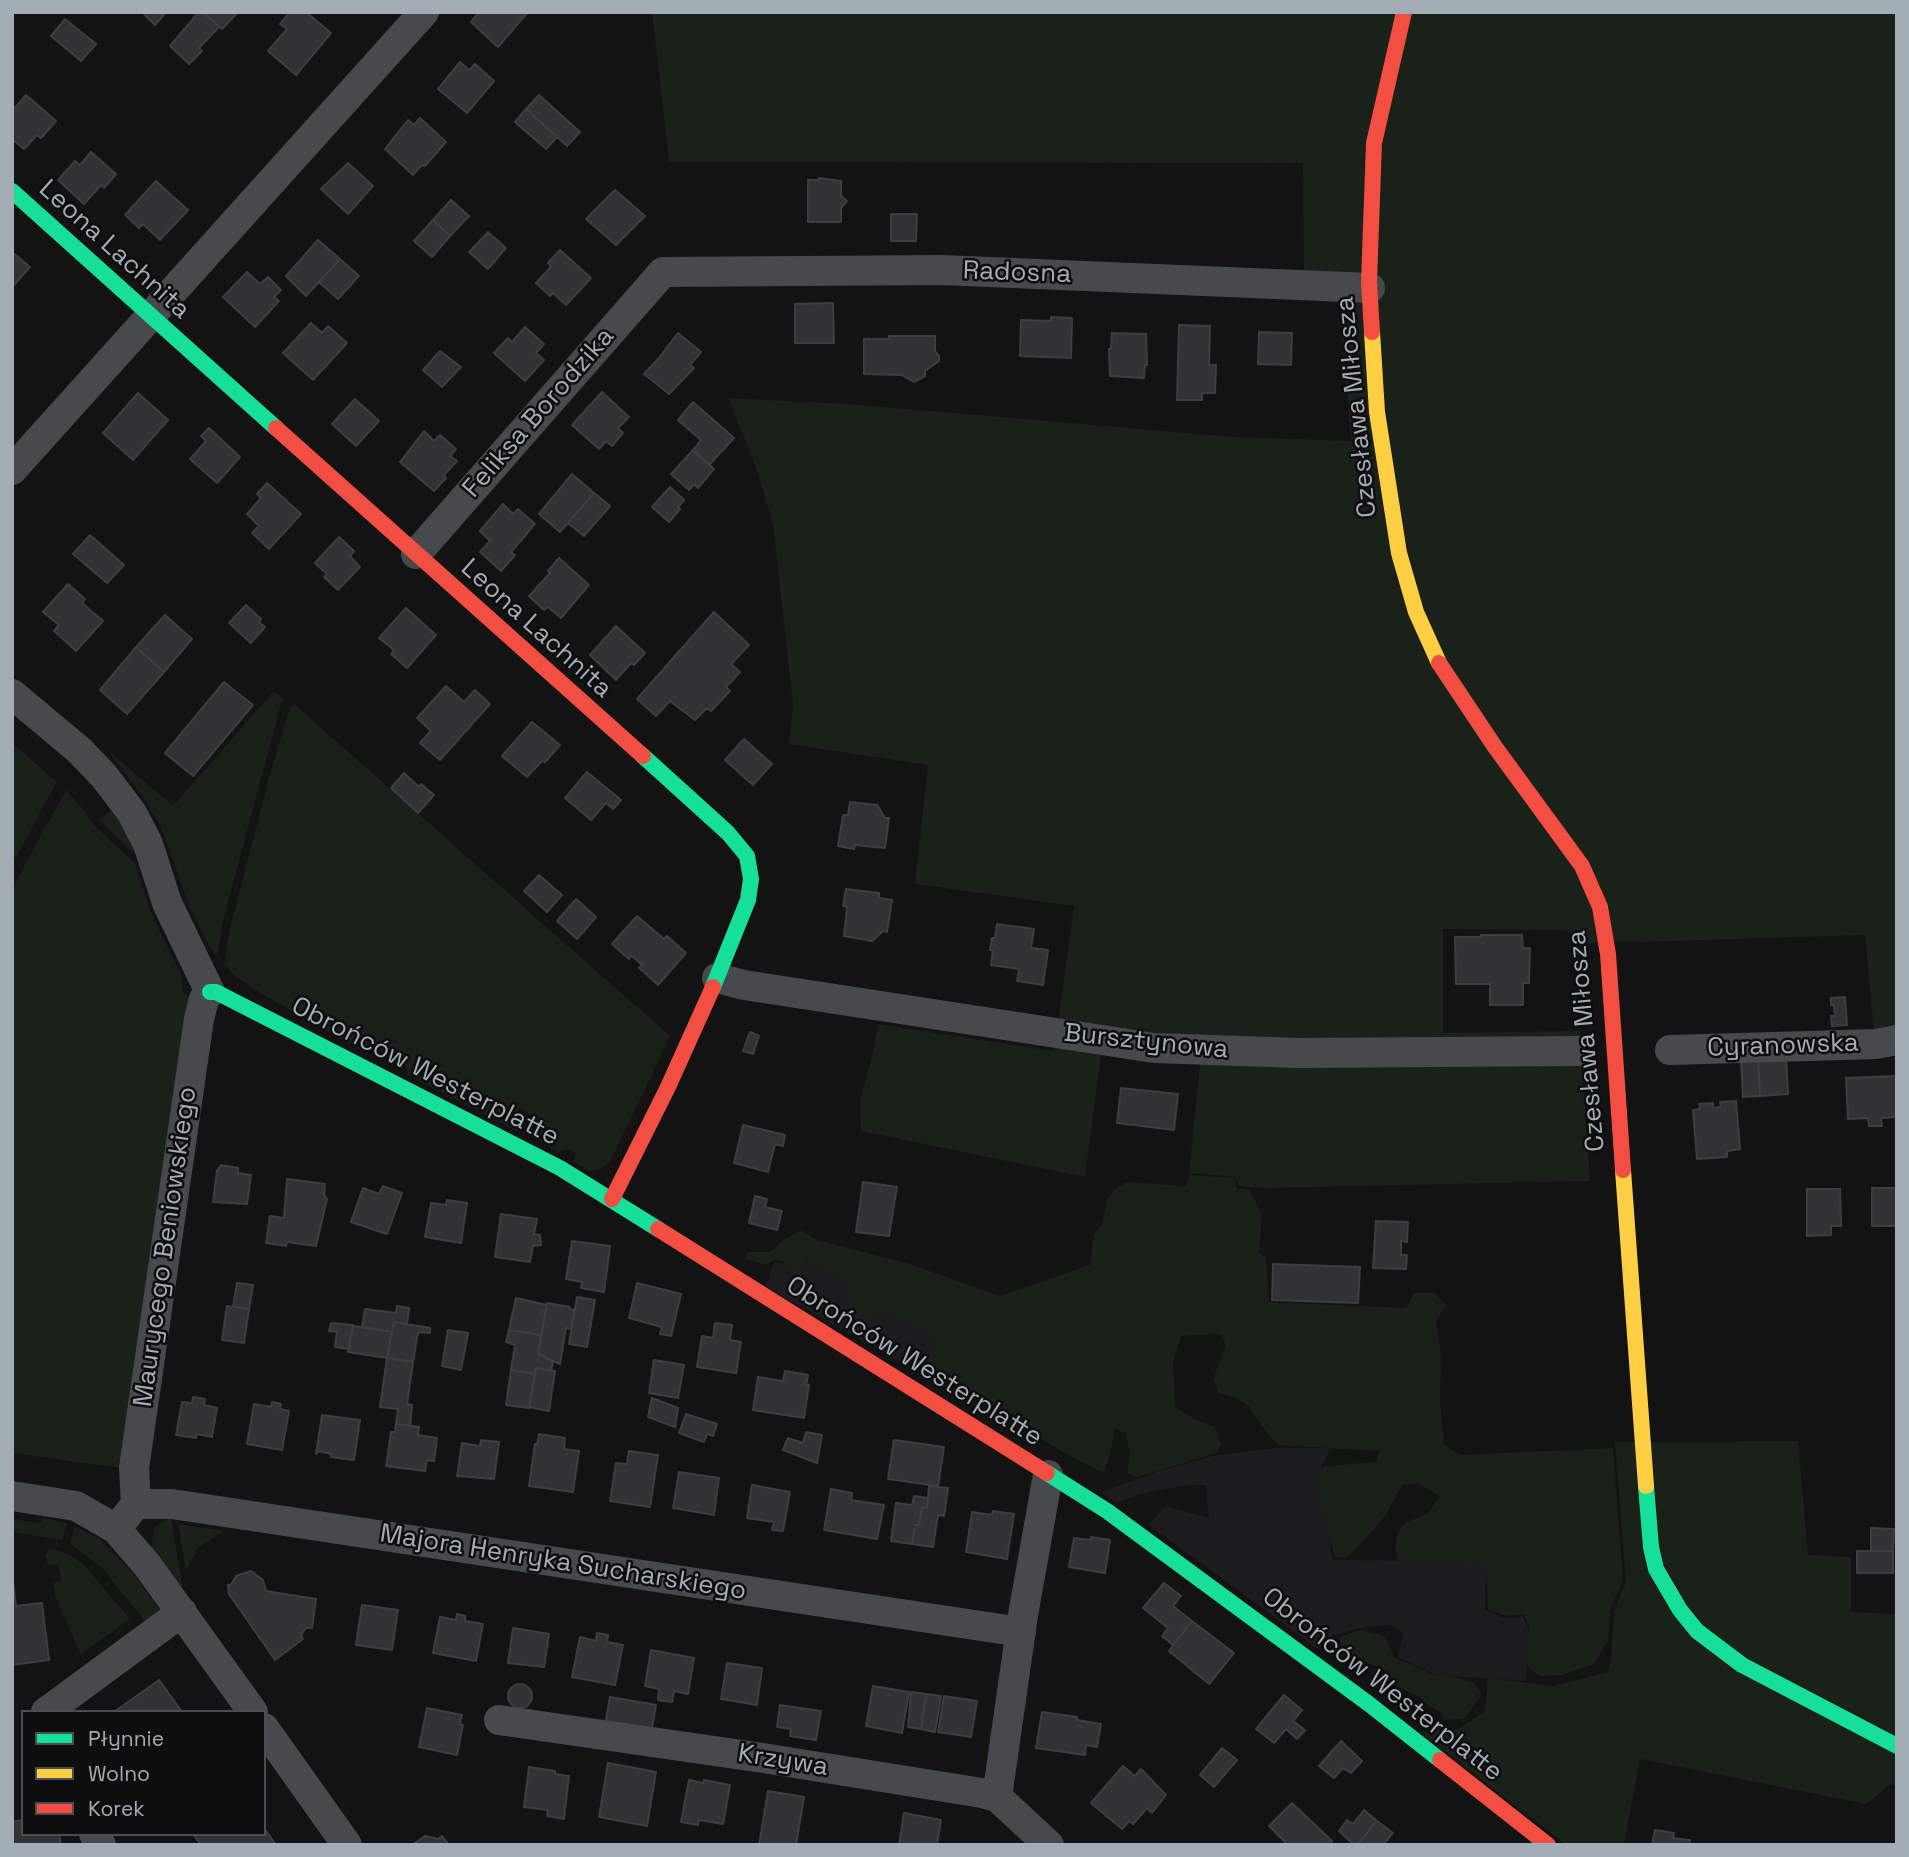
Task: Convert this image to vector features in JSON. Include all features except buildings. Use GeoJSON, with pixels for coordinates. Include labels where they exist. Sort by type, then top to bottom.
{"type":"FeatureCollection","features":[{"type":"Feature","properties":{"kind":"street"},"geometry":{"type":"LineString","coordinates":[[12,470],[424,12]]}},
{"type":"Feature","properties":{"kind":"street","name":"Czesława Miłosza"},"geometry":{"type":"LineString","coordinates":[[1404,12],[1374,143],[1370,222],[1370,288],[1377,412],[1391,511],[1399,553],[1416,612],[1440,665],[1495,747],[1582,866],[1600,907],[1608,954],[1640,1424],[1651,1547],[1656,1569],[1697,1631],[1734,1659],[1897,1746]]}},
{"type":"Feature","properties":{"kind":"street","name":"Leona Lachnita"},"geometry":{"type":"LineString","coordinates":[[12,191],[728,833],[747,856],[751,879],[748,900],[718,978],[612,1199]]}},
{"type":"Feature","properties":{"kind":"street","name":"Radosna"},"geometry":{"type":"LineString","coordinates":[[663,272],[942,270],[1370,288]]}},
{"type":"Feature","properties":{"kind":"street","name":"Feliksa Borodzika"},"geometry":{"type":"LineString","coordinates":[[416,554],[663,272]]}},
{"type":"Feature","properties":{"kind":"street"},"geometry":{"type":"LineString","coordinates":[[12,694],[79,750],[104,776],[132,813],[148,844],[167,903],[210,992]]}},
{"type":"Feature","properties":{"kind":"street","name":"Bursztynowa"},"geometry":{"type":"LineString","coordinates":[[718,978],[744,985],[1154,1048],[1298,1054],[1579,1051]]}},
{"type":"Feature","properties":{"kind":"street","name":"Obrońców Westerplatte"},"geometry":{"type":"LineString","coordinates":[[210,992],[216,992],[347,1058],[559,1168],[1107,1511],[1369,1704],[1548,1845]]}},
{"type":"Feature","properties":{"kind":"street","name":"Maurycego Beniowskiego"},"geometry":{"type":"LineString","coordinates":[[136,1504],[134,1468],[199,1019],[204,999],[210,992]]}},
{"type":"Feature","properties":{"kind":"street","name":"Cyranowska"},"geometry":{"type":"LineString","coordinates":[[1670,1050],[1876,1044],[1897,1040]]}},
{"type":"Feature","properties":{"kind":"street"},"geometry":{"type":"LineString","coordinates":[[1048,1475],[1021,1632],[997,1797],[1049,1845]]}},
{"type":"Feature","properties":{"kind":"street"},"geometry":{"type":"LineString","coordinates":[[12,1496],[76,1506],[116,1529],[182,1612],[252,1710]]}},
{"type":"Feature","properties":{"kind":"street"},"geometry":{"type":"LineString","coordinates":[[116,1529],[136,1504]]}},
{"type":"Feature","properties":{"kind":"street","name":"Majora Henryka Sucharskiego"},"geometry":{"type":"LineString","coordinates":[[136,1504],[186,1506],[1021,1632]]}},
{"type":"Feature","properties":{"kind":"street"},"geometry":{"type":"LineString","coordinates":[[49,1710],[182,1612]]}},
{"type":"Feature","properties":{"kind":"street","name":"Krzywa"},"geometry":{"type":"LineString","coordinates":[[499,1720],[764,1758],[997,1797]]}},
{"type":"Feature","properties":{"kind":"street"},"geometry":{"type":"LineString","coordinates":[[266,1731],[347,1845]]}},
{"type":"Feature","properties":{"kind":"shaded area"},"geometry":{"type":"Polygon","coordinates":[[[652,12],[1897,12],[1897,1029],[1874,1032],[1865,935],[1574,944],[1570,931],[1443,929],[1443,1033],[1580,1031],[1590,1181],[1264,1188],[1239,1186],[1235,1177],[1189,1173],[1200,1064],[1101,1054],[1085,1177],[861,1131],[860,1100],[878,1024],[1054,1051],[1074,906],[915,884],[928,765],[789,744],[793,705],[773,524],[755,464],[728,398],[849,404],[1234,437],[1351,441],[1337,278],[1304,275],[1303,163],[669,162],[652,12]]]}},
{"type":"Feature","properties":{"kind":"shaded area"},"geometry":{"type":"Polygon","coordinates":[[[274,691],[284,700],[223,921],[217,956],[206,941],[190,908],[161,827],[143,797],[112,757],[113,755],[173,806],[274,691]]]}},
{"type":"Feature","properties":{"kind":"shaded area"},"geometry":{"type":"Polygon","coordinates":[[[294,704],[670,1036],[610,1162],[601,1169],[589,1171],[573,1161],[576,1153],[568,1149],[558,1153],[539,1140],[532,1116],[519,1108],[518,1131],[408,1075],[406,1067],[382,1050],[369,1044],[359,1049],[262,994],[235,976],[224,964],[231,924],[273,763],[290,708],[294,704]]]}},
{"type":"Feature","properties":{"kind":"shaded area"},"geometry":{"type":"Polygon","coordinates":[[[12,743],[57,782],[12,864],[12,743]]]}},
{"type":"Feature","properties":{"kind":"shaded area"},"geometry":{"type":"Polygon","coordinates":[[[66,790],[93,824],[135,864],[152,915],[181,974],[183,992],[209,1015],[143,1471],[12,1453],[12,888],[66,790]]]}},
{"type":"Feature","properties":{"kind":"shaded area"},"geometry":{"type":"Polygon","coordinates":[[[113,810],[116,811],[142,861],[99,820],[113,810]]]}},
{"type":"Feature","properties":{"kind":"shaded area"},"geometry":{"type":"Polygon","coordinates":[[[1191,1175],[1235,1178],[1237,1188],[1250,1190],[1262,1214],[1259,1253],[1266,1257],[1269,1302],[1406,1308],[1414,1293],[1435,1293],[1446,1305],[1436,1321],[1441,1355],[1440,1402],[1444,1444],[1460,1455],[1613,1448],[1623,1579],[1610,1611],[1608,1641],[1594,1664],[1562,1675],[1540,1676],[1530,1670],[1526,1661],[1529,1628],[1524,1614],[1506,1616],[1488,1610],[1486,1566],[1413,1564],[1398,1559],[1395,1549],[1398,1533],[1406,1522],[1427,1514],[1440,1497],[1418,1483],[1402,1485],[1386,1515],[1353,1552],[1345,1558],[1335,1557],[1320,1507],[1318,1479],[1324,1466],[1377,1462],[1379,1451],[1278,1445],[1249,1406],[1236,1398],[1219,1393],[1213,1379],[1226,1345],[1220,1334],[1181,1336],[1173,1362],[1175,1406],[1194,1419],[1215,1427],[1221,1444],[1217,1453],[1138,1477],[1127,1473],[1130,1455],[1126,1434],[1115,1428],[1110,1456],[1103,1473],[1027,1430],[990,1402],[930,1375],[917,1366],[917,1358],[930,1358],[935,1337],[887,1312],[864,1321],[851,1309],[848,1282],[805,1261],[794,1275],[783,1261],[774,1260],[766,1265],[746,1259],[747,1252],[770,1252],[783,1240],[801,1230],[817,1240],[910,1264],[1000,1296],[1090,1265],[1094,1235],[1102,1223],[1107,1200],[1113,1191],[1126,1182],[1186,1186],[1191,1175]]]}},
{"type":"Feature","properties":{"kind":"shaded area"},"geometry":{"type":"Polygon","coordinates":[[[774,1262],[805,1262],[851,1279],[945,1337],[924,1375],[766,1287],[774,1262]]]}},
{"type":"Feature","properties":{"kind":"shaded area"},"geometry":{"type":"Polygon","coordinates":[[[1798,1441],[1808,1555],[1851,1557],[1851,1612],[1897,1614],[1897,1786],[1891,1784],[1866,1804],[1640,1759],[1624,1845],[1566,1845],[1419,1731],[1458,1729],[1485,1711],[1488,1678],[1553,1686],[1608,1672],[1614,1612],[1626,1582],[1615,1442],[1798,1441]]]}},
{"type":"Feature","properties":{"kind":"shaded area"},"geometry":{"type":"Polygon","coordinates":[[[1274,1448],[1332,1448],[1322,1465],[1332,1560],[1487,1561],[1485,1610],[1504,1618],[1523,1617],[1530,1633],[1526,1681],[1437,1675],[1397,1657],[1403,1635],[1400,1630],[1389,1625],[1365,1627],[1331,1636],[1318,1649],[1149,1525],[1165,1506],[1209,1518],[1206,1485],[1182,1486],[1140,1494],[1116,1503],[1101,1492],[1212,1456],[1274,1448]]]}},
{"type":"Feature","properties":{"kind":"shaded area"},"geometry":{"type":"Polygon","coordinates":[[[44,1518],[67,1523],[62,1540],[12,1532],[12,1519],[40,1523],[44,1518]]]}},
{"type":"Feature","properties":{"kind":"shaded area"},"geometry":{"type":"Polygon","coordinates":[[[171,1518],[184,1596],[151,1548],[154,1528],[171,1518]]]}},
{"type":"Feature","properties":{"kind":"shaded area"},"geometry":{"type":"Polygon","coordinates":[[[178,1524],[224,1531],[199,1547],[186,1570],[178,1524]]]}},
{"type":"Feature","properties":{"kind":"shaded area"},"geometry":{"type":"Polygon","coordinates":[[[75,1526],[101,1540],[137,1578],[161,1612],[148,1625],[103,1569],[70,1543],[75,1526]]]}},
{"type":"Feature","properties":{"kind":"shaded area"},"geometry":{"type":"Polygon","coordinates":[[[50,1548],[72,1556],[85,1566],[130,1619],[81,1654],[56,1599],[53,1583],[61,1581],[58,1564],[48,1565],[45,1555],[50,1548]]]}},
{"type":"Feature","properties":{"kind":"shaded area"},"geometry":{"type":"Polygon","coordinates":[[[1360,1630],[1385,1636],[1394,1657],[1435,1675],[1452,1676],[1474,1683],[1482,1695],[1464,1719],[1444,1720],[1440,1712],[1418,1696],[1391,1684],[1383,1669],[1343,1653],[1339,1637],[1360,1630]]]}},
{"type":"Feature","properties":{"kind":"traffic: fast"},"geometry":{"type":"LineString","coordinates":[[12,191],[276,428]]}},
{"type":"Feature","properties":{"kind":"traffic: fast"},"geometry":{"type":"LineString","coordinates":[[643,756],[728,833],[747,856],[751,879],[748,900],[713,987]]}},
{"type":"Feature","properties":{"kind":"traffic: fast"},"geometry":{"type":"LineString","coordinates":[[210,992],[216,992],[560,1168],[658,1229]]}},
{"type":"Feature","properties":{"kind":"traffic: fast"},"geometry":{"type":"LineString","coordinates":[[1047,1473],[1107,1511],[1369,1704],[1440,1760]]}},
{"type":"Feature","properties":{"kind":"traffic: fast"},"geometry":{"type":"LineString","coordinates":[[1646,1486],[1651,1547],[1656,1569],[1680,1610],[1697,1631],[1742,1665],[1897,1746]]}},
{"type":"Feature","properties":{"kind":"traffic: slow"},"geometry":{"type":"LineString","coordinates":[[1372,332],[1377,412],[1399,553],[1416,612],[1439,663]]}},
{"type":"Feature","properties":{"kind":"traffic: slow"},"geometry":{"type":"LineString","coordinates":[[1623,1170],[1646,1486]]}},
{"type":"Feature","properties":{"kind":"traffic: jam"},"geometry":{"type":"LineString","coordinates":[[1372,332],[1369,282],[1374,143],[1404,12]]}},
{"type":"Feature","properties":{"kind":"traffic: jam"},"geometry":{"type":"LineString","coordinates":[[276,428],[643,756]]}},
{"type":"Feature","properties":{"kind":"traffic: jam"},"geometry":{"type":"LineString","coordinates":[[1439,663],[1495,747],[1582,866],[1600,907],[1608,954],[1623,1170]]}},
{"type":"Feature","properties":{"kind":"traffic: jam"},"geometry":{"type":"LineString","coordinates":[[612,1199],[668,1087],[713,987]]}},
{"type":"Feature","properties":{"kind":"traffic: jam"},"geometry":{"type":"LineString","coordinates":[[658,1229],[1047,1473]]}},
{"type":"Feature","properties":{"kind":"traffic: jam"},"geometry":{"type":"LineString","coordinates":[[1440,1760],[1548,1845]]}}]}
